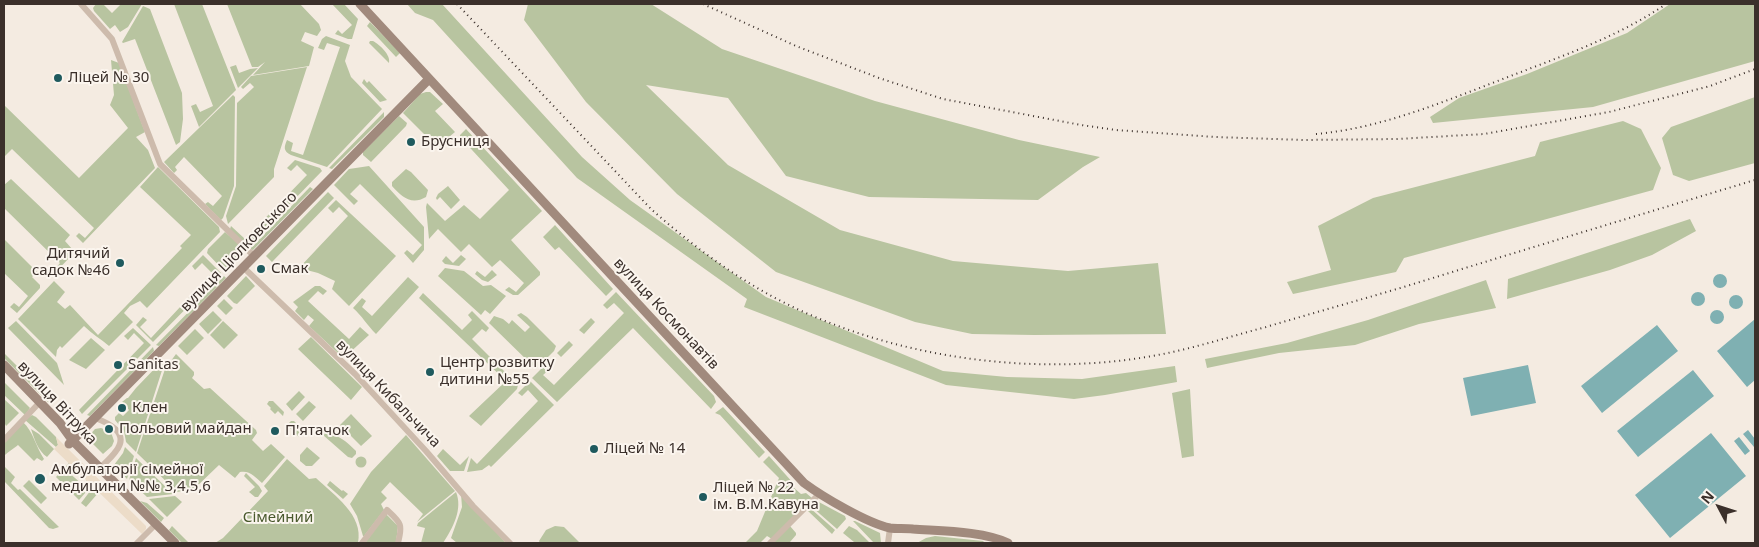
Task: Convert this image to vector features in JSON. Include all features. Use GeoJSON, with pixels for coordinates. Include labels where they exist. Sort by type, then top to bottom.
{"type":"FeatureCollection","features":[{"type":"Feature","properties":{"kind":"street"},"geometry":{"type":"LineString","coordinates":[[82,4],[112,39],[160,164],[254,256]]}},
{"type":"Feature","properties":{"kind":"street","name":"вулиця Космонавтів"},"geometry":{"type":"LineString","coordinates":[[360,4],[788,467],[819,494],[877,524],[890,528],[970,534],[990,537],[1008,543]]}},
{"type":"Feature","properties":{"kind":"street","name":"вулиця Ціолковського"},"geometry":{"type":"LineString","coordinates":[[71,442],[429,79]]}},
{"type":"Feature","properties":{"kind":"street","name":"вулиця Кибальчича"},"geometry":{"type":"LineString","coordinates":[[243,267],[355,374],[426,450],[473,506],[510,543]]}},
{"type":"Feature","properties":{"kind":"street","name":"вулиця Вітрука"},"geometry":{"type":"LineString","coordinates":[[4,365],[71,442],[154,525],[176,543]]}},
{"type":"Feature","properties":{"kind":"street","name":"вулиця Вітрука"},"geometry":{"type":"LineString","coordinates":[[4,372],[38,404]]}},
{"type":"Feature","properties":{"kind":"street"},"geometry":{"type":"LineString","coordinates":[[4,440],[38,404]]}},
{"type":"Feature","properties":{"kind":"street"},"geometry":{"type":"LineString","coordinates":[[95,418],[113,426],[120,439],[116,452],[100,468]]}},
{"type":"Feature","properties":{"kind":"street","name":"вулиця Вітрука"},"geometry":{"type":"LineString","coordinates":[[71,442],[100,468],[169,543]]}},
{"type":"Feature","properties":{"kind":"street"},"geometry":{"type":"LineString","coordinates":[[770,543],[819,494]]}},
{"type":"Feature","properties":{"kind":"street"},"geometry":{"type":"LineString","coordinates":[[362,543],[387,510],[401,525],[402,531],[398,543]]}},
{"type":"Feature","properties":{"kind":"street"},"geometry":{"type":"LineString","coordinates":[[136,543],[154,525]]}},
{"type":"Feature","properties":{"kind":"street"},"geometry":{"type":"LineString","coordinates":[[888,543],[890,528]]}},
{"type":"Feature","properties":{"kind":"green space"},"geometry":{"type":"Polygon","coordinates":[[[96,4],[103,4],[112,13],[121,4],[142,4],[128,27],[120,32],[115,25],[110,29],[94,11],[93,8],[96,4]]]}},
{"type":"Feature","properties":{"kind":"green space"},"geometry":{"type":"Polygon","coordinates":[[[174,4],[202,4],[236,90],[199,127],[191,106],[196,104],[200,112],[213,106],[174,4]]]}},
{"type":"Feature","properties":{"kind":"green space"},"geometry":{"type":"Polygon","coordinates":[[[227,4],[300,4],[319,24],[321,30],[317,36],[305,32],[301,41],[314,47],[309,66],[253,75],[265,62],[258,67],[252,67],[227,4]]]}},
{"type":"Feature","properties":{"kind":"green space"},"geometry":{"type":"Polygon","coordinates":[[[332,4],[344,4],[358,19],[352,39],[335,34],[338,30],[342,34],[352,25],[332,4]]]}},
{"type":"Feature","properties":{"kind":"green space"},"geometry":{"type":"Polygon","coordinates":[[[407,4],[442,4],[582,157],[630,200],[766,297],[943,371],[1007,377],[1082,379],[1175,366],[1177,382],[1074,399],[946,385],[744,307],[747,299],[577,178],[433,20],[415,13],[407,4]]]}},
{"type":"Feature","properties":{"kind":"green space"},"geometry":{"type":"Polygon","coordinates":[[[528,4],[651,4],[722,49],[875,101],[1019,140],[1100,157],[1038,200],[869,197],[786,176],[728,98],[646,85],[728,165],[840,230],[953,261],[1068,271],[1158,263],[1166,334],[972,334],[915,322],[776,272],[677,194],[586,102],[524,20],[528,4]]]}},
{"type":"Feature","properties":{"kind":"green space"},"geometry":{"type":"Polygon","coordinates":[[[1670,4],[1755,4],[1755,61],[1593,107],[1433,123],[1430,117],[1459,98],[1527,74],[1627,33],[1670,4]]]}},
{"type":"Feature","properties":{"kind":"green space"},"geometry":{"type":"Polygon","coordinates":[[[143,6],[150,9],[182,93],[183,119],[180,142],[176,145],[135,39],[122,42],[143,6]]]}},
{"type":"Feature","properties":{"kind":"green space"},"geometry":{"type":"Polygon","coordinates":[[[370,22],[400,53],[396,57],[367,26],[370,22]]]}},
{"type":"Feature","properties":{"kind":"green space"},"geometry":{"type":"Polygon","coordinates":[[[326,36],[350,45],[345,61],[351,77],[382,109],[327,167],[291,155],[285,150],[287,140],[293,143],[291,151],[303,155],[340,47],[327,43],[324,50],[318,48],[322,39],[326,36]]]}},
{"type":"Feature","properties":{"kind":"green space"},"geometry":{"type":"Polygon","coordinates":[[[373,41],[384,50],[389,63],[369,43],[373,41]]]}},
{"type":"Feature","properties":{"kind":"green space"},"geometry":{"type":"Polygon","coordinates":[[[111,60],[119,63],[145,132],[136,137],[148,150],[155,168],[83,243],[76,236],[79,233],[85,238],[94,228],[12,149],[4,157],[4,105],[79,178],[128,128],[110,105],[114,95],[111,60]]]}},
{"type":"Feature","properties":{"kind":"green space"},"geometry":{"type":"Polygon","coordinates":[[[236,65],[239,73],[258,68],[238,88],[230,67],[236,65]]]}},
{"type":"Feature","properties":{"kind":"green space"},"geometry":{"type":"Polygon","coordinates":[[[307,67],[274,169],[274,177],[228,224],[226,216],[236,186],[237,103],[254,87],[250,83],[243,89],[241,87],[251,76],[307,67]]]}},
{"type":"Feature","properties":{"kind":"green space"},"geometry":{"type":"Polygon","coordinates":[[[364,79],[367,83],[369,81],[387,100],[380,102],[362,83],[364,79]]]}},
{"type":"Feature","properties":{"kind":"green space"},"geometry":{"type":"Polygon","coordinates":[[[430,92],[443,104],[435,111],[455,132],[437,147],[403,113],[420,94],[430,92]]]}},
{"type":"Feature","properties":{"kind":"green space"},"geometry":{"type":"Polygon","coordinates":[[[233,95],[235,97],[234,186],[221,220],[205,204],[208,202],[213,206],[222,196],[184,157],[175,167],[177,170],[174,173],[164,162],[233,95]]]}},
{"type":"Feature","properties":{"kind":"green space"},"geometry":{"type":"Polygon","coordinates":[[[1755,97],[1755,163],[1689,181],[1673,175],[1662,138],[1671,127],[1755,97]]]}},
{"type":"Feature","properties":{"kind":"green space"},"geometry":{"type":"Polygon","coordinates":[[[384,112],[384,117],[332,169],[329,168],[384,112]]]}},
{"type":"Feature","properties":{"kind":"green space"},"geometry":{"type":"Polygon","coordinates":[[[399,116],[407,123],[406,126],[371,162],[363,155],[363,152],[399,116]]]}},
{"type":"Feature","properties":{"kind":"green space"},"geometry":{"type":"Polygon","coordinates":[[[1623,121],[1641,129],[1661,168],[1653,190],[1404,258],[1396,272],[1293,294],[1287,282],[1331,270],[1318,226],[1373,198],[1535,156],[1540,142],[1623,121]]]}},
{"type":"Feature","properties":{"kind":"green space"},"geometry":{"type":"Polygon","coordinates":[[[466,129],[542,211],[511,240],[540,272],[540,275],[518,295],[513,295],[505,290],[509,287],[516,292],[524,283],[500,260],[492,267],[469,244],[461,252],[438,229],[429,239],[427,203],[445,221],[464,205],[480,219],[509,190],[460,137],[466,129]]]}},
{"type":"Feature","properties":{"kind":"green space"},"geometry":{"type":"Polygon","coordinates":[[[295,160],[320,168],[322,171],[248,247],[230,229],[231,226],[245,239],[307,175],[297,165],[291,171],[287,168],[295,160]]]}},
{"type":"Feature","properties":{"kind":"green space"},"geometry":{"type":"Polygon","coordinates":[[[369,166],[424,227],[424,250],[413,263],[404,253],[407,250],[413,255],[422,245],[360,184],[350,194],[358,201],[354,205],[334,185],[349,169],[369,166]]]}},
{"type":"Feature","properties":{"kind":"green space"},"geometry":{"type":"Polygon","coordinates":[[[158,167],[219,227],[220,232],[147,308],[140,301],[130,306],[124,313],[133,322],[109,346],[84,326],[62,348],[60,346],[56,357],[18,319],[54,281],[65,292],[57,302],[65,309],[70,305],[98,335],[182,248],[180,246],[191,235],[140,187],[158,167]]]}},
{"type":"Feature","properties":{"kind":"green space"},"geometry":{"type":"Polygon","coordinates":[[[406,169],[428,190],[426,197],[421,200],[407,199],[392,186],[392,182],[406,169]]]}},
{"type":"Feature","properties":{"kind":"green space"},"geometry":{"type":"Polygon","coordinates":[[[11,179],[70,235],[65,241],[73,250],[73,254],[50,278],[42,271],[45,267],[52,273],[60,263],[4,208],[4,185],[11,179]]]}},
{"type":"Feature","properties":{"kind":"green space"},"geometry":{"type":"Polygon","coordinates":[[[448,186],[460,200],[451,209],[440,197],[437,200],[436,198],[448,186]]]}},
{"type":"Feature","properties":{"kind":"green space"},"geometry":{"type":"Polygon","coordinates":[[[310,187],[313,189],[253,250],[250,249],[310,187]]]}},
{"type":"Feature","properties":{"kind":"green space"},"geometry":{"type":"Polygon","coordinates":[[[328,192],[334,198],[272,262],[266,256],[328,192]]]}},
{"type":"Feature","properties":{"kind":"green space"},"geometry":{"type":"Polygon","coordinates":[[[336,200],[396,256],[349,306],[332,289],[335,281],[318,273],[299,268],[348,216],[339,207],[333,213],[328,208],[336,200]]]}},
{"type":"Feature","properties":{"kind":"green space"},"geometry":{"type":"Polygon","coordinates":[[[1690,219],[1696,231],[1652,255],[1610,270],[1507,299],[1508,279],[1690,219]]]}},
{"type":"Feature","properties":{"kind":"green space"},"geometry":{"type":"Polygon","coordinates":[[[555,225],[613,289],[606,296],[559,247],[555,250],[543,237],[555,225]]]}},
{"type":"Feature","properties":{"kind":"green space"},"geometry":{"type":"Polygon","coordinates":[[[225,232],[240,245],[236,249],[240,253],[224,271],[207,253],[208,249],[225,232]]]}},
{"type":"Feature","properties":{"kind":"green space"},"geometry":{"type":"Polygon","coordinates":[[[4,239],[37,272],[32,277],[40,285],[40,288],[17,313],[10,307],[14,303],[19,307],[28,296],[4,273],[4,239]]]}},
{"type":"Feature","properties":{"kind":"green space"},"geometry":{"type":"Polygon","coordinates":[[[203,255],[221,273],[153,342],[136,325],[143,317],[147,320],[140,327],[151,338],[212,273],[202,263],[195,270],[192,266],[203,255]]]}},
{"type":"Feature","properties":{"kind":"green space"},"geometry":{"type":"Polygon","coordinates":[[[461,255],[466,259],[459,266],[445,264],[442,261],[446,256],[453,263],[461,255]]]}},
{"type":"Feature","properties":{"kind":"green space"},"geometry":{"type":"Polygon","coordinates":[[[445,268],[464,271],[483,286],[491,285],[506,296],[490,314],[485,310],[481,315],[438,276],[445,268]]]}},
{"type":"Feature","properties":{"kind":"green space"},"geometry":{"type":"Polygon","coordinates":[[[492,270],[497,275],[488,282],[475,274],[477,271],[485,277],[492,270]]]}},
{"type":"Feature","properties":{"kind":"green space"},"geometry":{"type":"Polygon","coordinates":[[[224,276],[226,278],[159,346],[156,345],[224,276]]]}},
{"type":"Feature","properties":{"kind":"green space"},"geometry":{"type":"Polygon","coordinates":[[[246,276],[255,286],[237,304],[234,303],[227,296],[246,276]]]}},
{"type":"Feature","properties":{"kind":"green space"},"geometry":{"type":"Polygon","coordinates":[[[408,277],[419,287],[376,334],[353,308],[362,298],[366,301],[362,307],[372,316],[408,277]]]}},
{"type":"Feature","properties":{"kind":"green space"},"geometry":{"type":"Polygon","coordinates":[[[1486,280],[1496,308],[1419,324],[1355,345],[1279,353],[1207,368],[1205,359],[1287,343],[1368,320],[1486,280]]]}},
{"type":"Feature","properties":{"kind":"green space"},"geometry":{"type":"Polygon","coordinates":[[[315,286],[320,286],[327,291],[323,295],[318,291],[308,301],[349,339],[360,327],[369,335],[346,356],[339,354],[309,326],[314,320],[308,315],[304,320],[295,311],[298,307],[293,302],[315,286]]]}},
{"type":"Feature","properties":{"kind":"green space"},"geometry":{"type":"Polygon","coordinates":[[[616,292],[714,396],[716,402],[711,409],[633,328],[557,402],[532,378],[545,365],[550,369],[543,375],[554,385],[624,313],[614,303],[607,309],[603,305],[616,292]]]}},
{"type":"Feature","properties":{"kind":"green space"},"geometry":{"type":"Polygon","coordinates":[[[423,293],[462,330],[472,320],[468,315],[472,311],[489,328],[486,332],[482,329],[472,339],[518,385],[517,389],[481,426],[469,416],[506,381],[419,298],[423,293]]]}},
{"type":"Feature","properties":{"kind":"green space"},"geometry":{"type":"Polygon","coordinates":[[[224,299],[233,308],[226,315],[217,306],[224,299]]]}},
{"type":"Feature","properties":{"kind":"green space"},"geometry":{"type":"Polygon","coordinates":[[[213,311],[222,320],[208,334],[199,324],[213,311]]]}},
{"type":"Feature","properties":{"kind":"green space"},"geometry":{"type":"Polygon","coordinates":[[[521,313],[556,346],[554,351],[536,369],[489,323],[494,316],[503,319],[509,324],[512,320],[525,332],[530,327],[517,315],[521,313]]]}},
{"type":"Feature","properties":{"kind":"green space"},"geometry":{"type":"Polygon","coordinates":[[[591,318],[595,322],[584,334],[579,330],[591,318]]]}},
{"type":"Feature","properties":{"kind":"green space"},"geometry":{"type":"Polygon","coordinates":[[[16,321],[57,363],[64,385],[8,328],[16,321]]]}},
{"type":"Feature","properties":{"kind":"green space"},"geometry":{"type":"Polygon","coordinates":[[[223,321],[238,335],[224,349],[210,335],[223,321]]]}},
{"type":"Feature","properties":{"kind":"green space"},"geometry":{"type":"Polygon","coordinates":[[[133,328],[151,345],[82,414],[79,410],[144,343],[134,333],[128,340],[124,336],[133,328]]]}},
{"type":"Feature","properties":{"kind":"green space"},"geometry":{"type":"Polygon","coordinates":[[[195,329],[204,338],[187,355],[178,346],[195,329]]]}},
{"type":"Feature","properties":{"kind":"green space"},"geometry":{"type":"Polygon","coordinates":[[[311,337],[362,387],[351,400],[298,349],[311,337]]]}},
{"type":"Feature","properties":{"kind":"green space"},"geometry":{"type":"Polygon","coordinates":[[[91,338],[105,350],[86,369],[69,360],[91,338]]]}},
{"type":"Feature","properties":{"kind":"green space"},"geometry":{"type":"Polygon","coordinates":[[[569,341],[573,345],[561,357],[557,353],[569,341]]]}},
{"type":"Feature","properties":{"kind":"green space"},"geometry":{"type":"Polygon","coordinates":[[[153,347],[154,351],[90,416],[87,415],[153,347]]]}},
{"type":"Feature","properties":{"kind":"green space"},"geometry":{"type":"Polygon","coordinates":[[[4,353],[52,401],[50,404],[4,358],[4,353]]]}},
{"type":"Feature","properties":{"kind":"green space"},"geometry":{"type":"Polygon","coordinates":[[[176,354],[194,372],[192,378],[204,389],[210,388],[256,430],[257,433],[252,440],[263,451],[271,444],[285,457],[262,483],[247,472],[240,472],[235,478],[219,465],[194,489],[177,492],[137,453],[165,369],[176,354]]]}},
{"type":"Feature","properties":{"kind":"green space"},"geometry":{"type":"Polygon","coordinates":[[[161,362],[164,364],[136,452],[126,442],[124,431],[115,420],[115,417],[119,413],[123,416],[129,410],[122,402],[128,398],[161,362]]]}},
{"type":"Feature","properties":{"kind":"green space"},"geometry":{"type":"Polygon","coordinates":[[[530,381],[554,405],[491,467],[489,465],[482,470],[467,472],[471,458],[477,464],[538,401],[528,390],[522,396],[518,393],[530,381]]]}},
{"type":"Feature","properties":{"kind":"green space"},"geometry":{"type":"Polygon","coordinates":[[[4,382],[30,408],[25,415],[4,395],[4,382]]]}},
{"type":"Feature","properties":{"kind":"green space"},"geometry":{"type":"Polygon","coordinates":[[[1190,389],[1194,456],[1182,458],[1172,393],[1190,389]]]}},
{"type":"Feature","properties":{"kind":"green space"},"geometry":{"type":"Polygon","coordinates":[[[299,391],[305,397],[292,411],[286,404],[299,391]]]}},
{"type":"Feature","properties":{"kind":"green space"},"geometry":{"type":"Polygon","coordinates":[[[4,399],[19,413],[6,426],[4,422],[4,399]]]}},
{"type":"Feature","properties":{"kind":"green space"},"geometry":{"type":"Polygon","coordinates":[[[269,401],[273,401],[284,412],[283,416],[278,411],[275,414],[270,409],[267,404],[269,401]]]}},
{"type":"Feature","properties":{"kind":"green space"},"geometry":{"type":"Polygon","coordinates":[[[309,401],[316,407],[303,421],[296,414],[309,401]]]}},
{"type":"Feature","properties":{"kind":"green space"},"geometry":{"type":"Polygon","coordinates":[[[723,407],[765,452],[759,458],[720,415],[715,413],[723,407]]]}},
{"type":"Feature","properties":{"kind":"green space"},"geometry":{"type":"Polygon","coordinates":[[[351,414],[372,436],[361,446],[340,425],[351,414]]]}},
{"type":"Feature","properties":{"kind":"green space"},"geometry":{"type":"Polygon","coordinates":[[[32,415],[56,437],[58,445],[56,447],[25,420],[32,415]]]}},
{"type":"Feature","properties":{"kind":"green space"},"geometry":{"type":"Polygon","coordinates":[[[294,421],[304,431],[299,437],[287,425],[294,421]]]}},
{"type":"Feature","properties":{"kind":"green space"},"geometry":{"type":"Polygon","coordinates":[[[23,422],[44,459],[42,461],[37,458],[34,461],[18,445],[4,456],[4,443],[23,422]]]}},
{"type":"Feature","properties":{"kind":"green space"},"geometry":{"type":"Polygon","coordinates":[[[101,428],[111,432],[114,441],[112,446],[103,454],[87,438],[95,429],[101,428]]]}},
{"type":"Feature","properties":{"kind":"green space"},"geometry":{"type":"Polygon","coordinates":[[[31,429],[54,449],[47,457],[39,448],[31,429]]]}},
{"type":"Feature","properties":{"kind":"green space"},"geometry":{"type":"Polygon","coordinates":[[[325,433],[342,439],[356,451],[356,454],[352,458],[348,457],[323,435],[325,433]]]}},
{"type":"Feature","properties":{"kind":"green space"},"geometry":{"type":"Polygon","coordinates":[[[406,435],[455,491],[417,522],[423,514],[390,482],[381,492],[387,498],[381,504],[384,510],[363,536],[357,516],[350,504],[371,472],[406,435]]]}},
{"type":"Feature","properties":{"kind":"green space"},"geometry":{"type":"Polygon","coordinates":[[[125,447],[134,456],[127,479],[114,465],[125,447]]]}},
{"type":"Feature","properties":{"kind":"green space"},"geometry":{"type":"Polygon","coordinates":[[[307,447],[320,458],[312,466],[306,466],[300,461],[300,455],[307,447]]]}},
{"type":"Feature","properties":{"kind":"green space"},"geometry":{"type":"Polygon","coordinates":[[[443,449],[460,465],[469,456],[464,471],[450,471],[437,456],[443,449]]]}},
{"type":"Feature","properties":{"kind":"green space"},"geometry":{"type":"Polygon","coordinates":[[[361,456],[367,462],[361,468],[355,462],[361,456]]]}},
{"type":"Feature","properties":{"kind":"green space"},"geometry":{"type":"Polygon","coordinates":[[[769,456],[794,484],[792,486],[801,494],[806,493],[812,498],[772,539],[767,536],[760,543],[745,543],[757,531],[779,478],[763,462],[769,456]]]}},
{"type":"Feature","properties":{"kind":"green space"},"geometry":{"type":"Polygon","coordinates":[[[136,458],[173,494],[147,497],[129,480],[136,458]]]}},
{"type":"Feature","properties":{"kind":"green space","name":"Сімейний"},"geometry":{"type":"Polygon","coordinates":[[[287,459],[309,479],[316,478],[346,506],[356,523],[359,533],[358,543],[215,543],[223,538],[268,491],[264,486],[287,459]]]}},
{"type":"Feature","properties":{"kind":"green space"},"geometry":{"type":"Polygon","coordinates":[[[69,463],[72,465],[67,471],[83,485],[87,480],[92,485],[79,500],[56,477],[69,463]]]}},
{"type":"Feature","properties":{"kind":"green space"},"geometry":{"type":"Polygon","coordinates":[[[4,466],[15,477],[11,483],[18,490],[20,489],[59,527],[49,528],[4,481],[4,466]]]}},
{"type":"Feature","properties":{"kind":"green space"},"geometry":{"type":"Polygon","coordinates":[[[246,473],[262,491],[258,497],[249,492],[255,487],[244,476],[246,473]]]}},
{"type":"Feature","properties":{"kind":"green space"},"geometry":{"type":"Polygon","coordinates":[[[29,480],[47,498],[41,504],[23,486],[29,480]]]}},
{"type":"Feature","properties":{"kind":"green space"},"geometry":{"type":"Polygon","coordinates":[[[330,481],[348,494],[343,499],[327,485],[330,481]]]}},
{"type":"Feature","properties":{"kind":"green space"},"geometry":{"type":"Polygon","coordinates":[[[94,486],[99,492],[86,507],[81,503],[94,486]]]}},
{"type":"Feature","properties":{"kind":"green space"},"geometry":{"type":"Polygon","coordinates":[[[456,492],[458,512],[443,543],[421,543],[425,528],[417,526],[418,523],[456,492]]]}},
{"type":"Feature","properties":{"kind":"green space"},"geometry":{"type":"Polygon","coordinates":[[[461,494],[506,543],[457,543],[451,538],[462,507],[461,494]]]}},
{"type":"Feature","properties":{"kind":"green space"},"geometry":{"type":"Polygon","coordinates":[[[175,496],[182,502],[167,517],[149,499],[175,496]]]}},
{"type":"Feature","properties":{"kind":"green space"},"geometry":{"type":"Polygon","coordinates":[[[140,501],[147,503],[164,518],[161,522],[140,501]]]}},
{"type":"Feature","properties":{"kind":"green space"},"geometry":{"type":"Polygon","coordinates":[[[817,501],[845,516],[846,519],[837,529],[812,507],[817,501]]]}},
{"type":"Feature","properties":{"kind":"green space"},"geometry":{"type":"Polygon","coordinates":[[[810,508],[835,530],[832,534],[808,511],[810,508]]]}},
{"type":"Feature","properties":{"kind":"green space"},"geometry":{"type":"Polygon","coordinates":[[[386,514],[398,526],[396,543],[365,543],[386,514]]]}},
{"type":"Feature","properties":{"kind":"green space"},"geometry":{"type":"Polygon","coordinates":[[[853,521],[880,533],[881,543],[874,543],[853,521]]]}},
{"type":"Feature","properties":{"kind":"green space"},"geometry":{"type":"Polygon","coordinates":[[[172,526],[189,543],[182,543],[169,530],[172,526]]]}},
{"type":"Feature","properties":{"kind":"green space"},"geometry":{"type":"Polygon","coordinates":[[[555,526],[564,527],[580,543],[540,543],[539,541],[546,530],[555,526]]]}},
{"type":"Feature","properties":{"kind":"green space"},"geometry":{"type":"Polygon","coordinates":[[[790,526],[796,533],[791,543],[773,543],[790,526]]]}},
{"type":"Feature","properties":{"kind":"green space"},"geometry":{"type":"Polygon","coordinates":[[[849,526],[857,530],[870,543],[854,542],[843,533],[849,526]]]}},
{"type":"Feature","properties":{"kind":"green space"},"geometry":{"type":"Polygon","coordinates":[[[935,536],[983,541],[985,543],[917,543],[935,536]]]}},
{"type":"Feature","properties":{"kind":"shaded area"},"geometry":{"type":"Polygon","coordinates":[[[56,437],[146,526],[142,534],[54,449],[58,445],[56,437]]]}},
{"type":"Feature","properties":{"kind":"water"},"geometry":{"type":"Polygon","coordinates":[[[1717,274],[1723,274],[1727,281],[1723,288],[1717,288],[1713,284],[1713,278],[1717,274]]]}},
{"type":"Feature","properties":{"kind":"water"},"geometry":{"type":"Polygon","coordinates":[[[1695,292],[1701,292],[1705,299],[1701,306],[1695,306],[1691,302],[1691,296],[1695,292]]]}},
{"type":"Feature","properties":{"kind":"water"},"geometry":{"type":"Polygon","coordinates":[[[1733,295],[1739,295],[1743,302],[1739,309],[1733,309],[1729,305],[1729,299],[1733,295]]]}},
{"type":"Feature","properties":{"kind":"water"},"geometry":{"type":"Polygon","coordinates":[[[1714,310],[1720,310],[1724,317],[1720,324],[1714,324],[1710,320],[1710,314],[1714,310]]]}},
{"type":"Feature","properties":{"kind":"water"},"geometry":{"type":"Polygon","coordinates":[[[1755,319],[1755,380],[1747,387],[1717,351],[1755,319]]]}},
{"type":"Feature","properties":{"kind":"water"},"geometry":{"type":"Polygon","coordinates":[[[1657,325],[1678,351],[1602,413],[1581,386],[1657,325]]]}},
{"type":"Feature","properties":{"kind":"water"},"geometry":{"type":"Polygon","coordinates":[[[1528,365],[1536,403],[1471,416],[1463,378],[1528,365]]]}},
{"type":"Feature","properties":{"kind":"water"},"geometry":{"type":"Polygon","coordinates":[[[1693,370],[1714,396],[1638,457],[1617,431],[1693,370]]]}},
{"type":"Feature","properties":{"kind":"water"},"geometry":{"type":"Polygon","coordinates":[[[1748,430],[1755,439],[1754,447],[1743,434],[1748,430]]]}},
{"type":"Feature","properties":{"kind":"water"},"geometry":{"type":"Polygon","coordinates":[[[1711,433],[1746,476],[1670,538],[1635,495],[1711,433]]]}},
{"type":"Feature","properties":{"kind":"water"},"geometry":{"type":"Polygon","coordinates":[[[1739,437],[1750,451],[1745,455],[1734,441],[1739,437]]]}},
{"type":"Feature","properties":{"kind":"railway"},"geometry":{"type":"LineString","coordinates":[[457,4],[651,209],[724,267],[785,303],[848,329],[891,343],[936,353],[982,360],[1028,364],[1119,361],[1202,345],[1407,286],[1755,180]]}},
{"type":"Feature","properties":{"kind":"railway"},"geometry":{"type":"LineString","coordinates":[[703,4],[796,46],[879,78],[943,99],[1116,130],[1215,137],[1304,140],[1397,139],[1484,134],[1609,112],[1710,86],[1755,69]]}},
{"type":"Feature","properties":{"kind":"railway"},"geometry":{"type":"LineString","coordinates":[[1316,134],[1341,131],[1390,120],[1437,104],[1589,45],[1648,16],[1666,4]]}},
{"type":"Feature","properties":{"kind":"place","name":"Ліцей № 30"},"geometry":{"type":"Point","coordinates":[58,78]}},
{"type":"Feature","properties":{"kind":"place","name":"Брусниця"},"geometry":{"type":"Point","coordinates":[411,142]}},
{"type":"Feature","properties":{"kind":"place","name":"Дитячий садок №46"},"geometry":{"type":"Point","coordinates":[120,263]}},
{"type":"Feature","properties":{"kind":"place","name":"Смак"},"geometry":{"type":"Point","coordinates":[261,269]}},
{"type":"Feature","properties":{"kind":"place","name":"Sanitas"},"geometry":{"type":"Point","coordinates":[118,365]}},
{"type":"Feature","properties":{"kind":"place","name":"Центр розвитку дитини №55"},"geometry":{"type":"Point","coordinates":[430,372]}},
{"type":"Feature","properties":{"kind":"place","name":"Клен"},"geometry":{"type":"Point","coordinates":[122,408]}},
{"type":"Feature","properties":{"kind":"place","name":"Польовий майдан"},"geometry":{"type":"Point","coordinates":[109,429]}},
{"type":"Feature","properties":{"kind":"place","name":"П'ятачок"},"geometry":{"type":"Point","coordinates":[275,431]}},
{"type":"Feature","properties":{"kind":"place","name":"Ліцей № 14"},"geometry":{"type":"Point","coordinates":[594,449]}},
{"type":"Feature","properties":{"kind":"place","name":"Амбулаторії сімейної медицини №№ 3,4,5,6"},"geometry":{"type":"Point","coordinates":[40,479]}},
{"type":"Feature","properties":{"kind":"place","name":"Ліцей № 22 ім. В.М.Кавуна"},"geometry":{"type":"Point","coordinates":[703,497]}}]}
